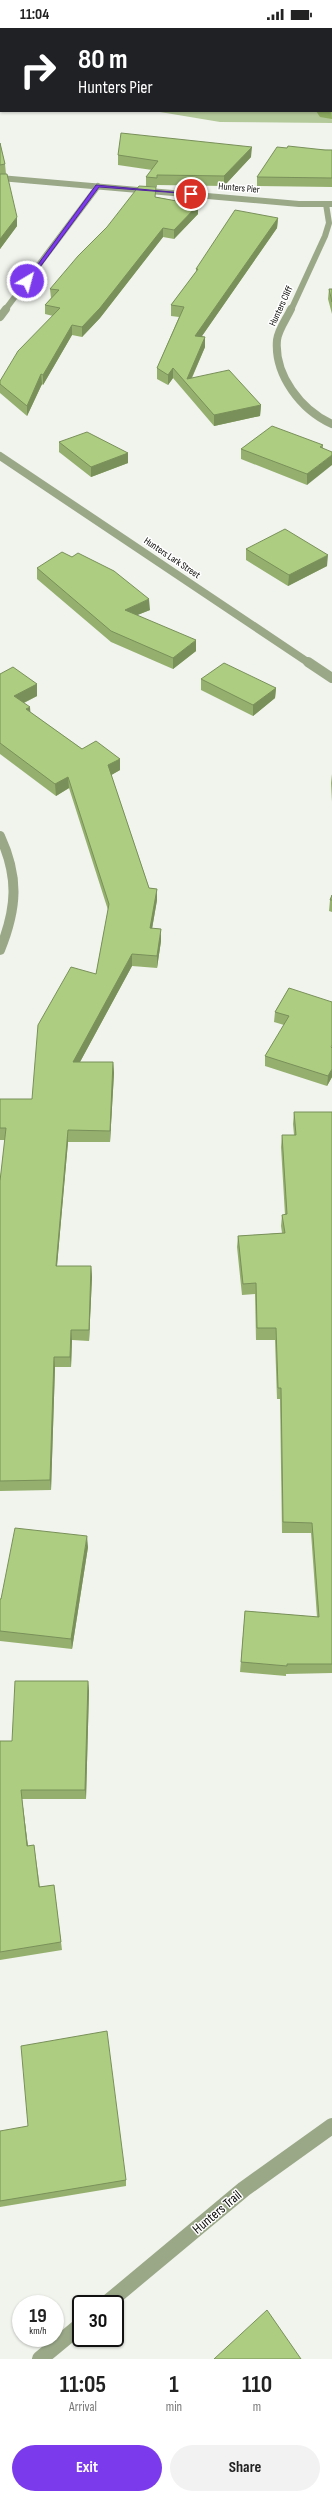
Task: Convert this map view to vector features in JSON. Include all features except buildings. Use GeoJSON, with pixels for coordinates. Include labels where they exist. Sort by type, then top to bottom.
{"type":"FeatureCollection","features":[{"type":"Feature","properties":{"kind":"street","name":"Hunters Pier"},"geometry":{"type":"LineString","coordinates":[[0,178],[299,204],[329,204]]}},
{"type":"Feature","properties":{"kind":"street"},"geometry":{"type":"LineString","coordinates":[[0,317],[98,186]]}},
{"type":"Feature","properties":{"kind":"street","name":"Hunters Cliff"},"geometry":{"type":"LineString","coordinates":[[329,204],[330,222],[326,236],[276,339],[279,358],[288,387],[321,419],[332,424]]}},
{"type":"Feature","properties":{"kind":"street","name":"Hunters Lark Street"},"geometry":{"type":"LineString","coordinates":[[0,456],[332,678]]}},
{"type":"Feature","properties":{"kind":"street"},"geometry":{"type":"LineString","coordinates":[[0,836],[13,866],[12,901],[5,940],[0,950]]}},
{"type":"Feature","properties":{"kind":"street","name":"Hunters Trail"},"geometry":{"type":"LineString","coordinates":[[117,2295],[244,2189],[332,2126]]}},
{"type":"Feature","properties":{"kind":"street"},"geometry":{"type":"LineString","coordinates":[[40,2359],[72,2332]]}},
{"type":"Feature","properties":{"kind":"green space"},"geometry":{"type":"Polygon","coordinates":[[[160,112],[332,112],[332,123],[220,122],[160,112]]]}},
{"type":"Feature","properties":{"kind":"route"},"geometry":{"type":"LineString","coordinates":[[27,281],[98,186],[191,194]]}}]}
